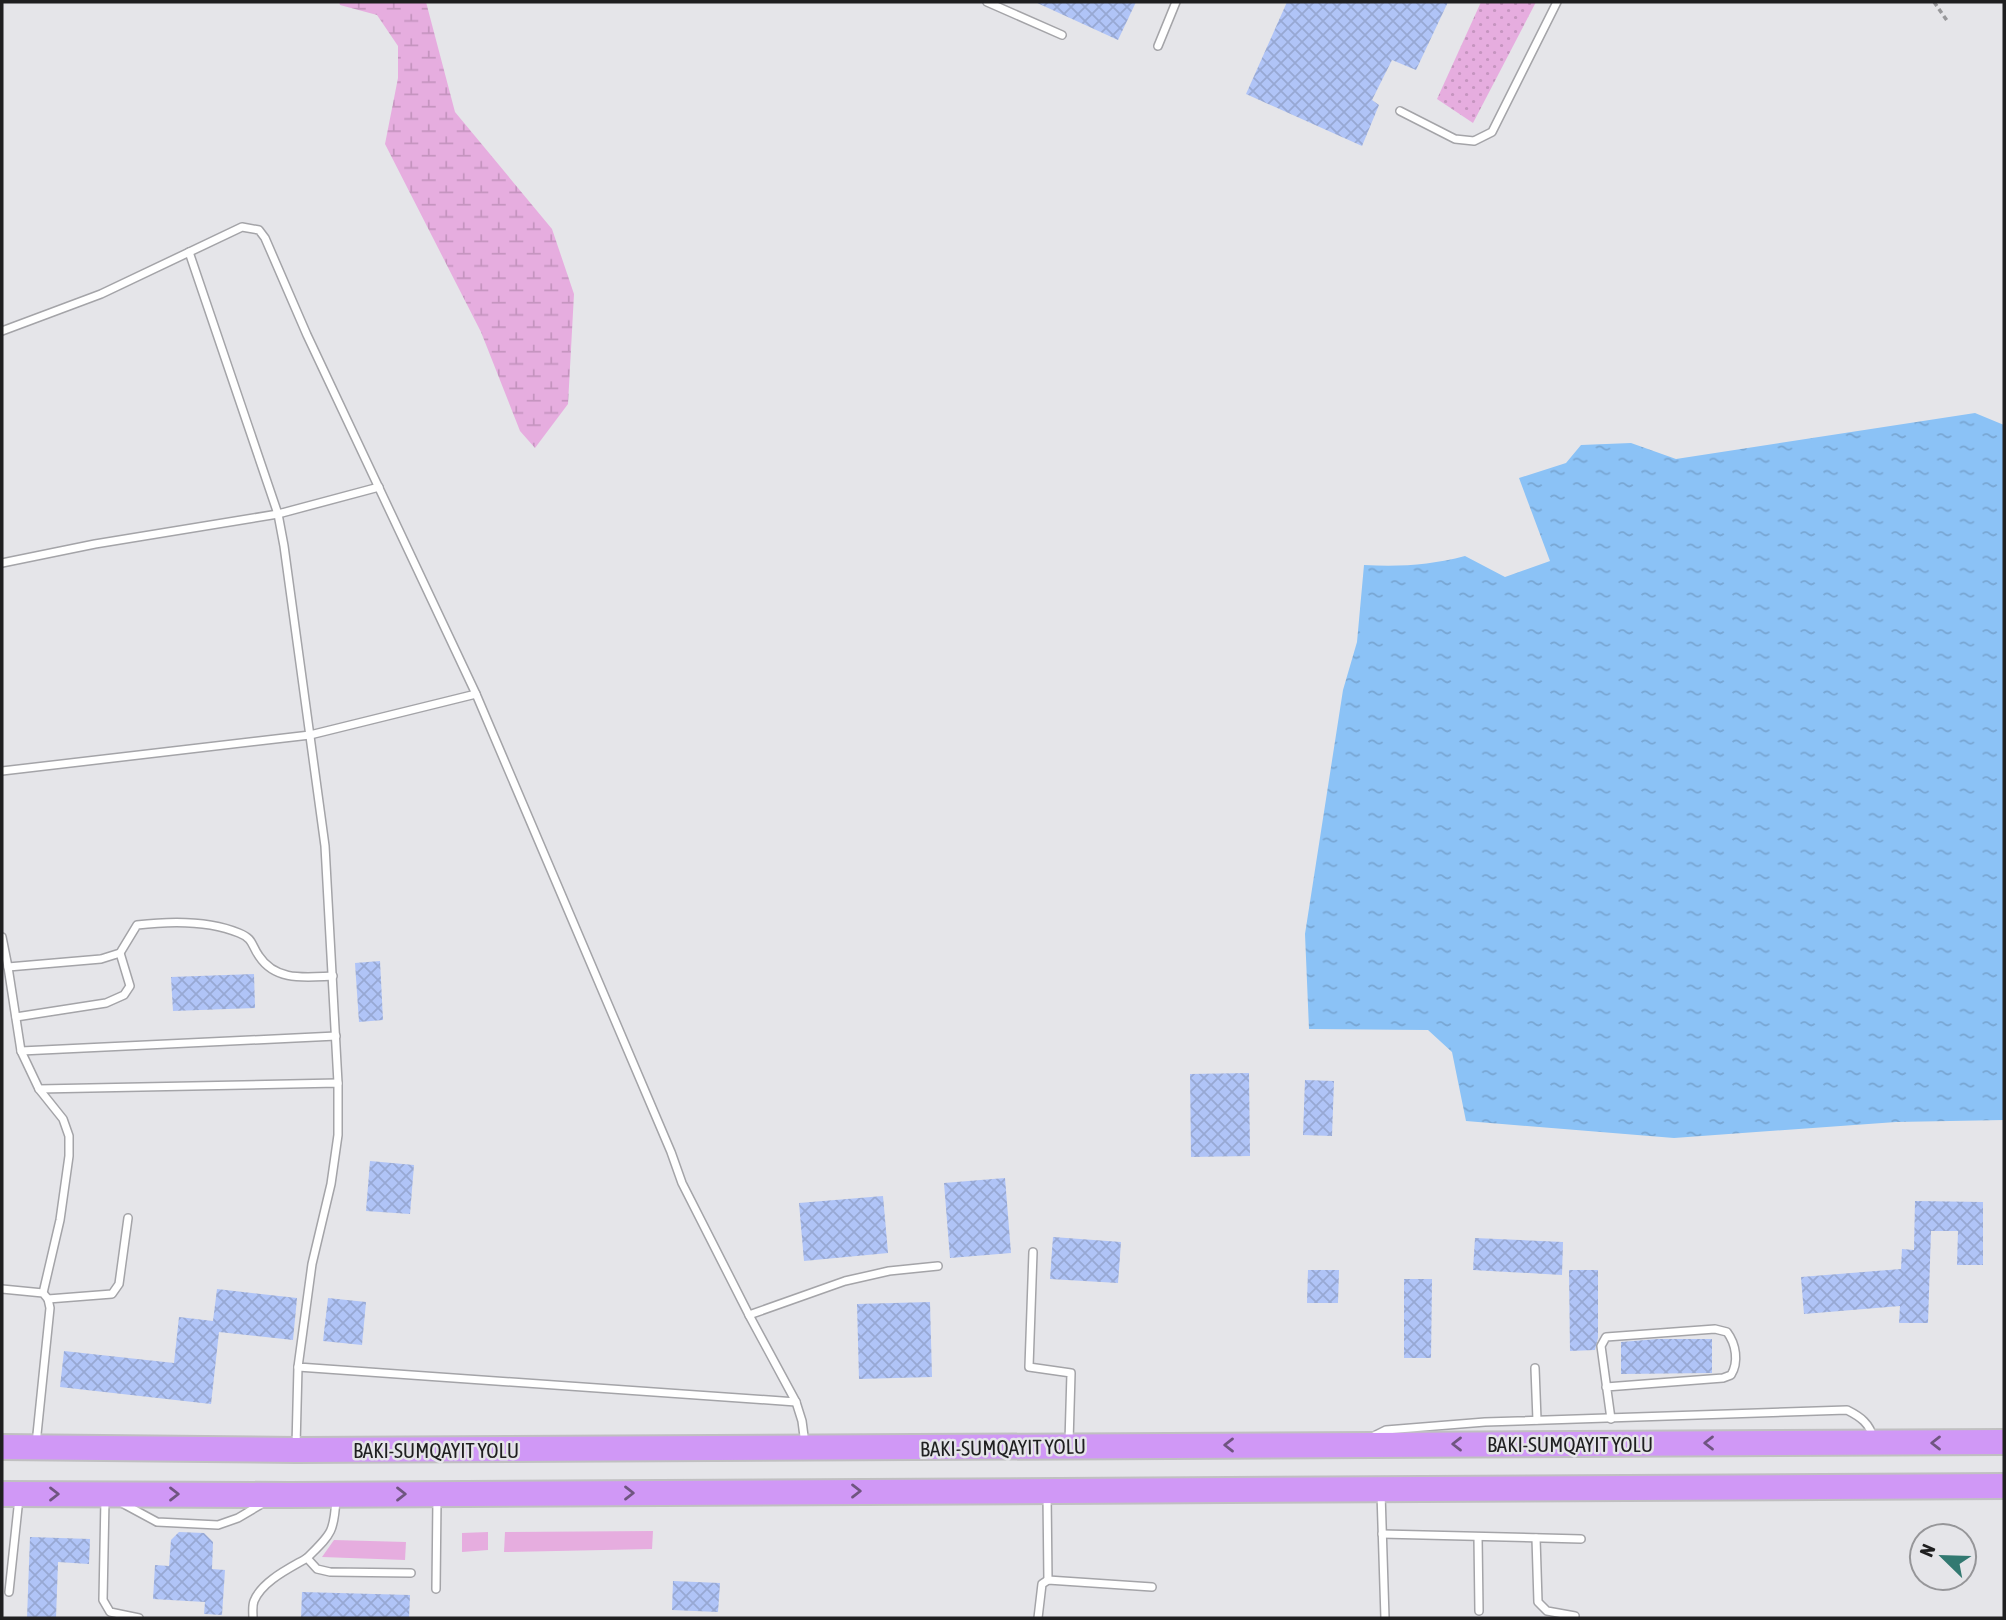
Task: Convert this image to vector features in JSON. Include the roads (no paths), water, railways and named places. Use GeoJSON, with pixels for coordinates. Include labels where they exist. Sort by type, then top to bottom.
{"type":"FeatureCollection","features":[{"type":"Feature","properties":{"kind":"highway"},"geometry":{"type":"LineString","coordinates":[[2,1447],[296,1450],[805,1449],[2004,1442]]}},
{"type":"Feature","properties":{"kind":"highway"},"geometry":{"type":"LineString","coordinates":[[11,1494],[2004,1486]]}},
{"type":"Feature","properties":{"kind":"lane"},"geometry":{"type":"LineString","coordinates":[[987,2],[1062,35]]}},
{"type":"Feature","properties":{"kind":"lane"},"geometry":{"type":"LineString","coordinates":[[1158,46],[1176,2]]}},
{"type":"Feature","properties":{"kind":"lane"},"geometry":{"type":"LineString","coordinates":[[1400,111],[1455,139],[1474,141],[1492,132],[1557,2]]}},
{"type":"Feature","properties":{"kind":"lane"},"geometry":{"type":"LineString","coordinates":[[2,331],[101,294],[242,227],[259,230],[265,238],[307,335],[476,694],[682,1183],[796,1402],[802,1421],[805,1449]]}},
{"type":"Feature","properties":{"kind":"lane"},"geometry":{"type":"LineString","coordinates":[[189,252],[278,514],[325,846],[338,1083],[337,1147],[312,1264],[298,1367],[296,1450]]}},
{"type":"Feature","properties":{"kind":"lane"},"geometry":{"type":"LineString","coordinates":[[2,562],[278,514],[379,487]]}},
{"type":"Feature","properties":{"kind":"lane"},"geometry":{"type":"LineString","coordinates":[[2,771],[310,735],[476,694]]}},
{"type":"Feature","properties":{"kind":"lane"},"geometry":{"type":"LineString","coordinates":[[8,967],[101,959],[120,953],[137,925],[167,922],[208,925],[240,933],[253,941],[255,951],[262,960],[274,971],[287,977],[333,976]]}},
{"type":"Feature","properties":{"kind":"lane"},"geometry":{"type":"LineString","coordinates":[[2,937],[21,1051],[39,1089],[63,1119],[69,1136],[69,1156],[60,1220],[46,1296],[50,1308],[36,1448]]}},
{"type":"Feature","properties":{"kind":"lane"},"geometry":{"type":"LineString","coordinates":[[16,1017],[106,1003],[124,995],[130,986],[120,953]]}},
{"type":"Feature","properties":{"kind":"lane"},"geometry":{"type":"LineString","coordinates":[[21,1051],[336,1035]]}},
{"type":"Feature","properties":{"kind":"lane"},"geometry":{"type":"LineString","coordinates":[[39,1089],[338,1083]]}},
{"type":"Feature","properties":{"kind":"lane"},"geometry":{"type":"LineString","coordinates":[[2,1289],[46,1296],[111,1294],[119,1284],[128,1218]]}},
{"type":"Feature","properties":{"kind":"lane"},"geometry":{"type":"LineString","coordinates":[[1033,1252],[1029,1367],[1070,1373],[1069,1446]]}},
{"type":"Feature","properties":{"kind":"lane"},"geometry":{"type":"LineString","coordinates":[[749,1315],[845,1281],[890,1271],[938,1266]]}},
{"type":"Feature","properties":{"kind":"lane"},"geometry":{"type":"LineString","coordinates":[[1606,1387],[1723,1378],[1731,1375],[1736,1366],[1733,1340],[1727,1332],[1716,1329],[1606,1337],[1601,1346],[1606,1387],[1611,1419]]}},
{"type":"Feature","properties":{"kind":"lane"},"geometry":{"type":"LineString","coordinates":[[298,1367],[796,1402]]}},
{"type":"Feature","properties":{"kind":"lane"},"geometry":{"type":"LineString","coordinates":[[1535,1368],[1537,1420]]}},
{"type":"Feature","properties":{"kind":"lane"},"geometry":{"type":"LineString","coordinates":[[1355,1445],[1386,1430],[1485,1422],[1847,1410],[1858,1415],[1870,1426],[1875,1443]]}},
{"type":"Feature","properties":{"kind":"lane"},"geometry":{"type":"LineString","coordinates":[[1381,1488],[1385,1618]]}},
{"type":"Feature","properties":{"kind":"lane"},"geometry":{"type":"LineString","coordinates":[[1047,1490],[1048,1580]]}},
{"type":"Feature","properties":{"kind":"lane"},"geometry":{"type":"LineString","coordinates":[[105,1493],[103,1600],[110,1612],[139,1618]]}},
{"type":"Feature","properties":{"kind":"lane"},"geometry":{"type":"LineString","coordinates":[[9,1592],[11,1494]]}},
{"type":"Feature","properties":{"kind":"lane"},"geometry":{"type":"LineString","coordinates":[[253,1618],[253,1603],[260,1591],[275,1577],[307,1558],[330,1534],[334,1524],[336,1494]]}},
{"type":"Feature","properties":{"kind":"lane"},"geometry":{"type":"LineString","coordinates":[[436,1589],[437,1494]]}},
{"type":"Feature","properties":{"kind":"lane"},"geometry":{"type":"LineString","coordinates":[[1382,1534],[1581,1539]]}},
{"type":"Feature","properties":{"kind":"lane"},"geometry":{"type":"LineString","coordinates":[[1478,1536],[1479,1611]]}},
{"type":"Feature","properties":{"kind":"lane"},"geometry":{"type":"LineString","coordinates":[[1536,1538],[1538,1602],[1547,1611],[1575,1616]]}},
{"type":"Feature","properties":{"kind":"lane"},"geometry":{"type":"LineString","coordinates":[[307,1558],[317,1569],[330,1572],[411,1573]]}},
{"type":"Feature","properties":{"kind":"lane"},"geometry":{"type":"LineString","coordinates":[[1038,1618],[1042,1584],[1048,1580],[1152,1587]]}},
{"type":"Feature","properties":{"kind":"water"},"geometry":{"type":"Polygon","coordinates":[[[1975,413],[2004,425],[2004,1120],[1896,1122],[1674,1138],[1466,1121],[1452,1052],[1428,1030],[1309,1029],[1305,934],[1343,690],[1357,642],[1364,565],[1415,565],[1465,556],[1505,577],[1550,561],[1519,478],[1566,463],[1581,445],[1631,443],[1676,459],[1975,413]]]}}]}
